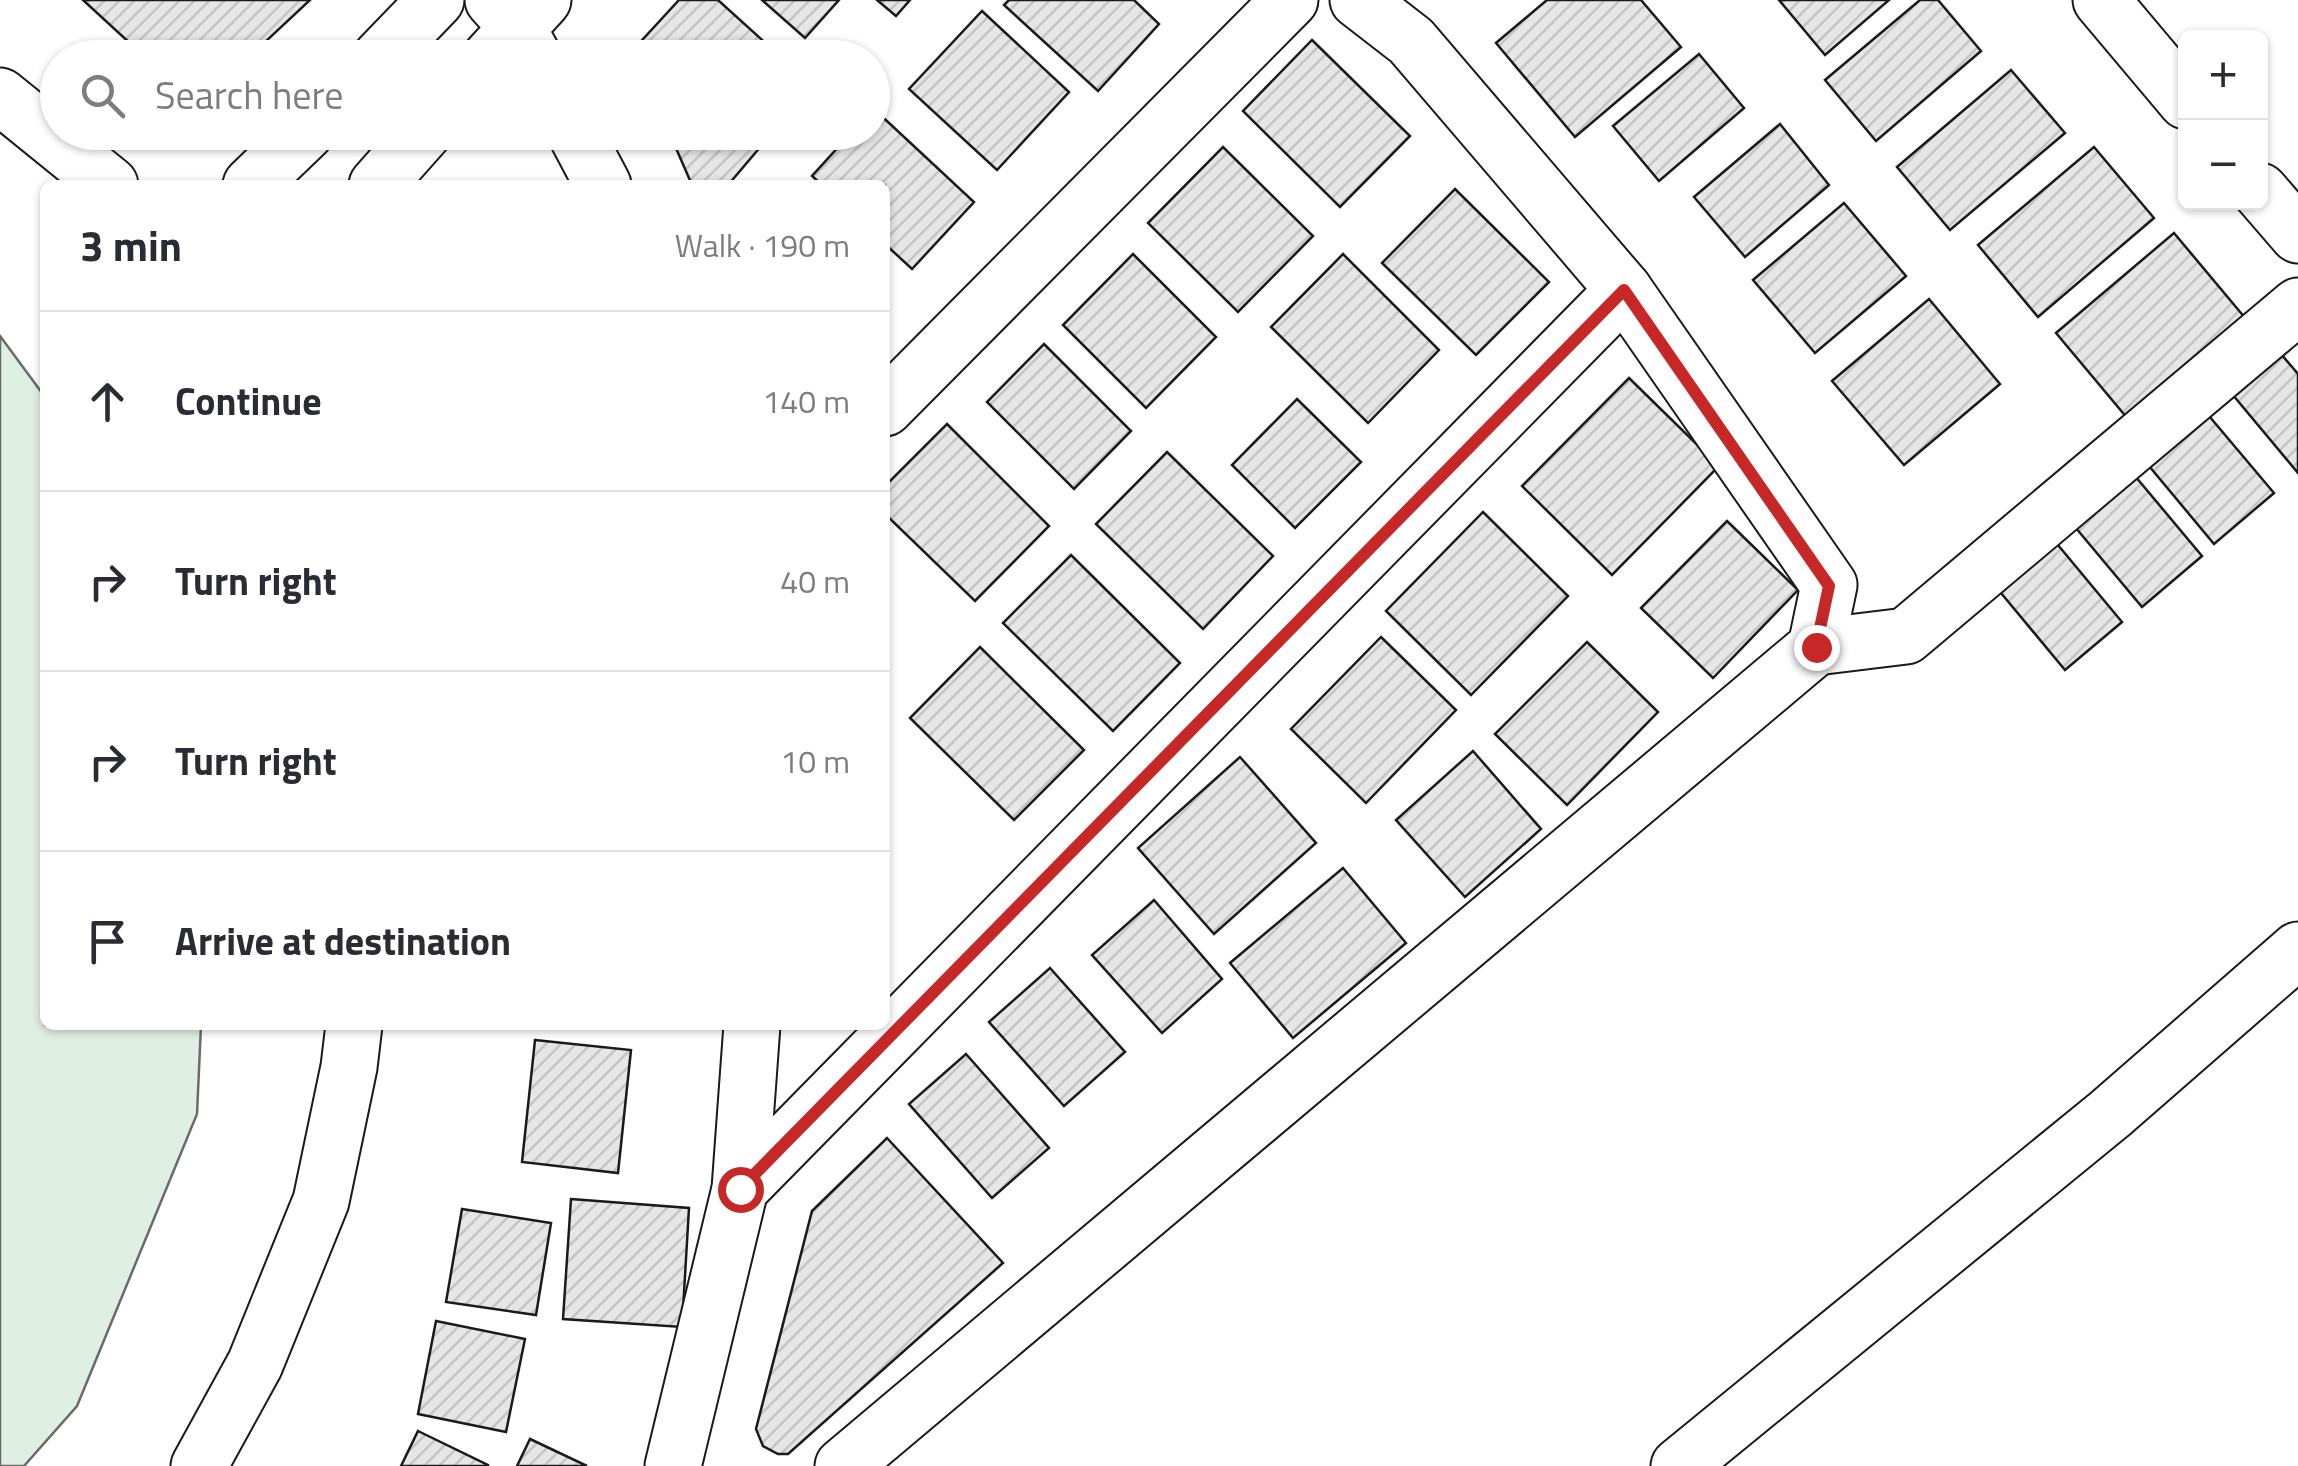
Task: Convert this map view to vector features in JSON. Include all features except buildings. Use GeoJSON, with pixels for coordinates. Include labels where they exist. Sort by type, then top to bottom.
{"type":"FeatureCollection","features":[{"type":"Feature","properties":{"kind":"street"},"geometry":{"type":"LineString","coordinates":[[397,40],[436,0]]}},
{"type":"Feature","properties":{"kind":"street"},"geometry":{"type":"LineString","coordinates":[[890,403],[1290,0]]}},
{"type":"Feature","properties":{"kind":"street"},"geometry":{"type":"LineString","coordinates":[[1358,0],[1412,41],[1624,290],[1829,586],[1816,647]]}},
{"type":"Feature","properties":{"kind":"street"},"geometry":{"type":"LineString","coordinates":[[2100,0],[2178,92]]}},
{"type":"Feature","properties":{"kind":"street"},"geometry":{"type":"LineString","coordinates":[[0,96],[40,128]]}},
{"type":"Feature","properties":{"kind":"street"},"geometry":{"type":"LineString","coordinates":[[67,150],[104,180]]}},
{"type":"Feature","properties":{"kind":"street"},"geometry":{"type":"LineString","coordinates":[[257,180],[288,150]]}},
{"type":"Feature","properties":{"kind":"street"},"geometry":{"type":"LineString","coordinates":[[381,180],[408,150]]}},
{"type":"Feature","properties":{"kind":"street"},"geometry":{"type":"LineString","coordinates":[[584,150],[600,180]]}},
{"type":"Feature","properties":{"kind":"street"},"geometry":{"type":"LineString","coordinates":[[2268,200],[2298,236]]}},
{"type":"Feature","properties":{"kind":"street"},"geometry":{"type":"LineString","coordinates":[[740,1189],[1624,290]]}},
{"type":"Feature","properties":{"kind":"street"},"geometry":{"type":"LineString","coordinates":[[842,1466],[1816,647],[1906,636],[2298,306]]}},
{"type":"Feature","properties":{"kind":"street"},"geometry":{"type":"LineString","coordinates":[[1680,1466],[2110,1114],[2298,950]]}},
{"type":"Feature","properties":{"kind":"street"},"geometry":{"type":"LineString","coordinates":[[199,1466],[256,1364],[322,1201],[353,1030]]}},
{"type":"Feature","properties":{"kind":"street"},"geometry":{"type":"LineString","coordinates":[[674,1466],[740,1189],[752,1030]]}},
{"type":"Feature","properties":{"kind":"green space"},"geometry":{"type":"Polygon","coordinates":[[[0,336],[40,390],[40,1030],[201,1030],[197,1114],[77,1406],[24,1466],[0,1466],[0,336]]]}},
{"type":"Feature","properties":{"kind":"route"},"geometry":{"type":"LineString","coordinates":[[740,1189],[1624,290],[1829,586],[1816,647]]}}]}
